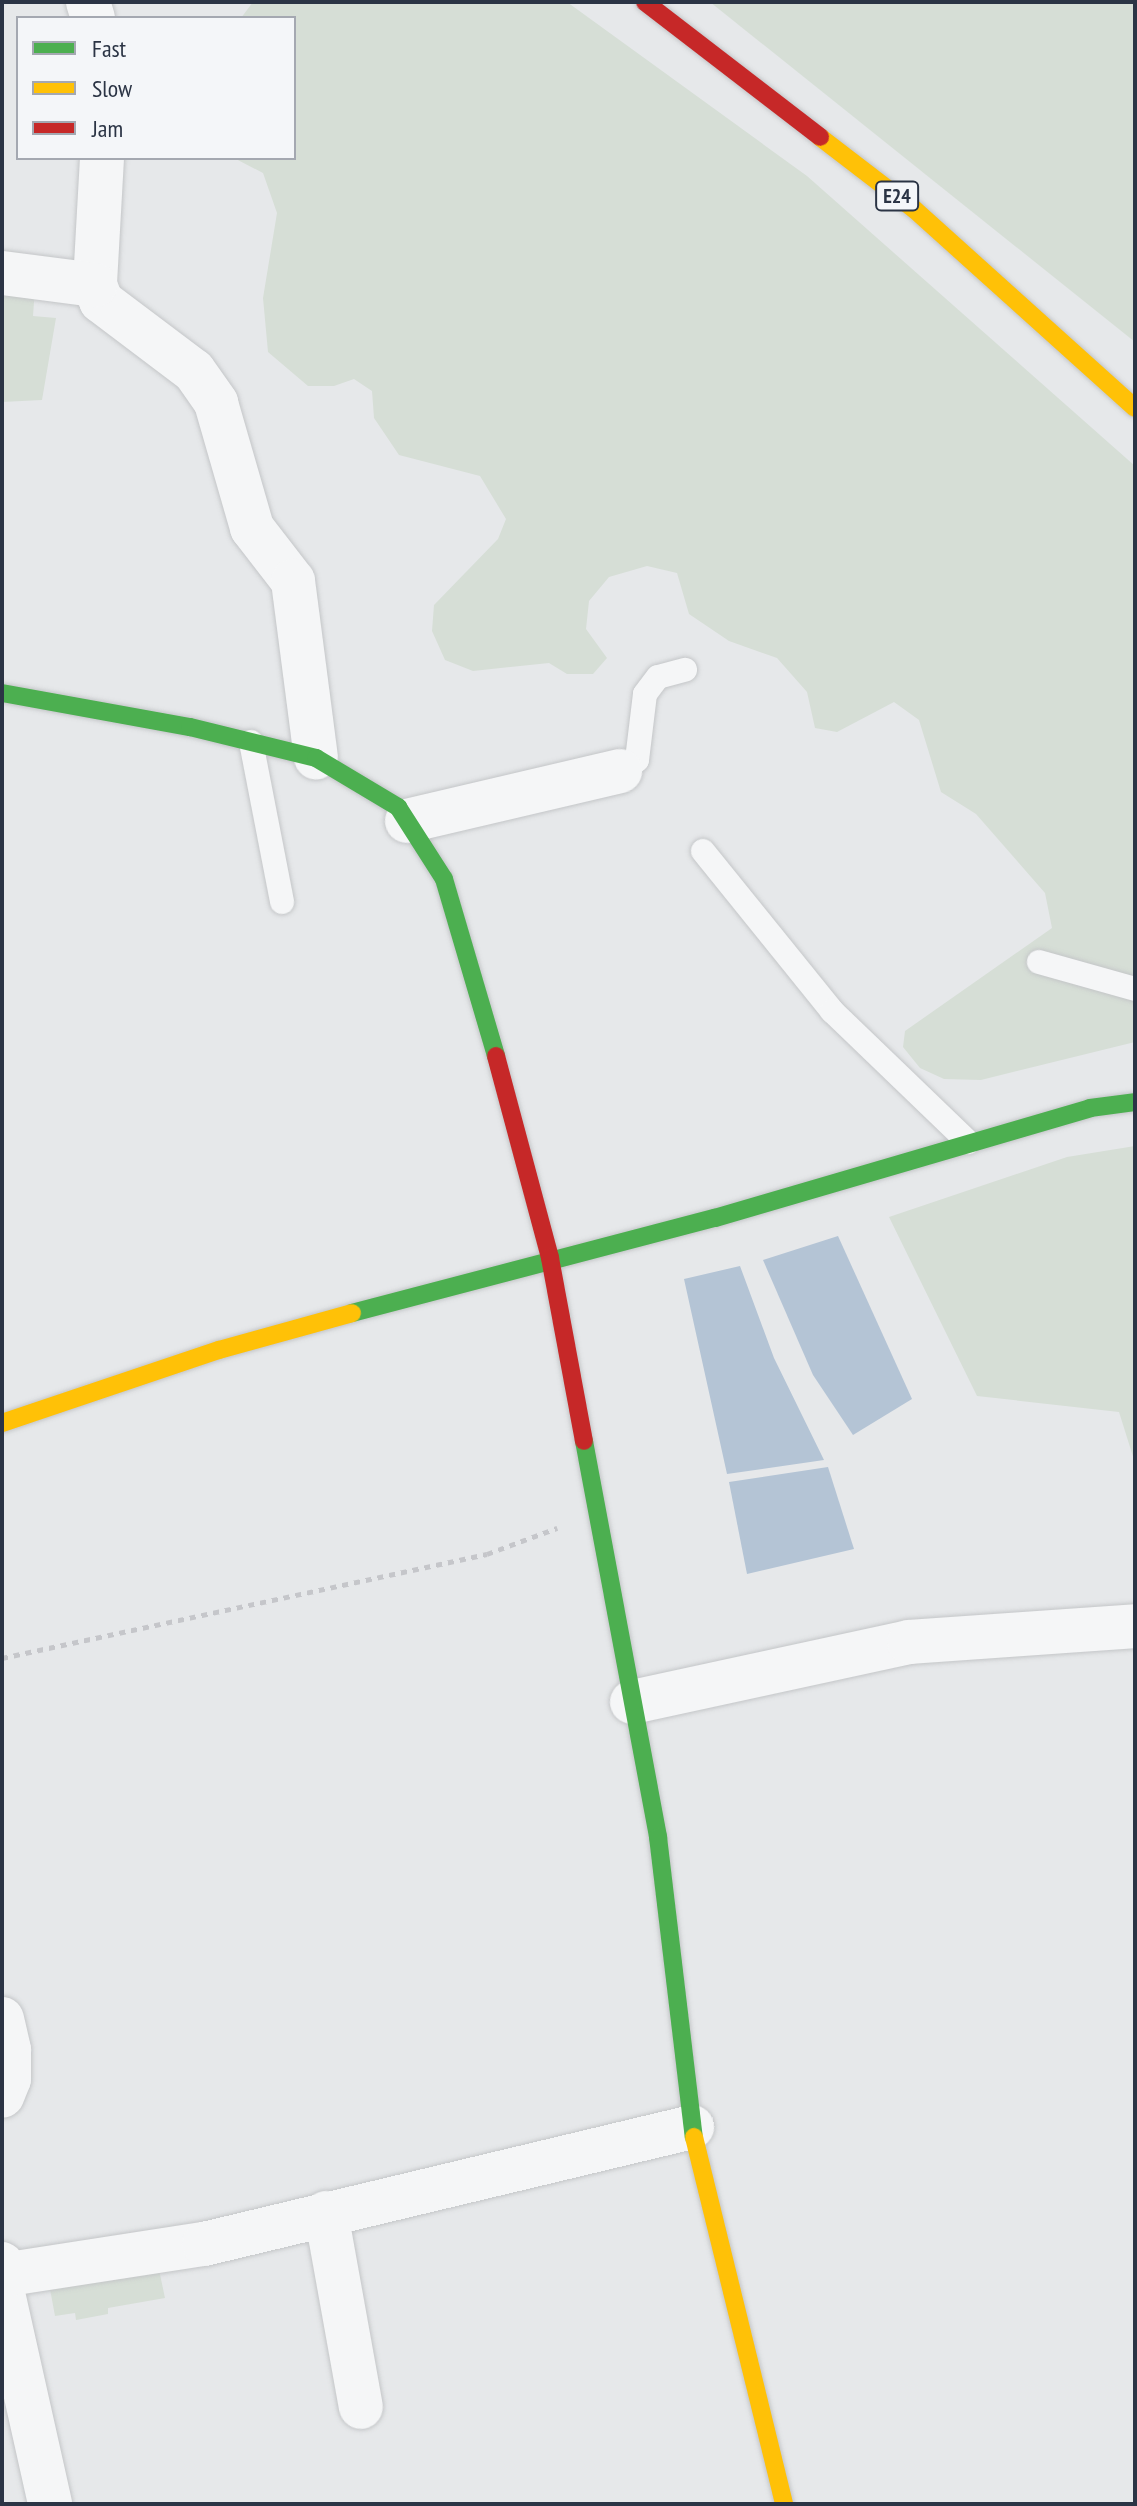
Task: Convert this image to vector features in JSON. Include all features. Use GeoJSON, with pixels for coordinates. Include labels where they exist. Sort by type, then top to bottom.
{"type":"FeatureCollection","features":[{"type":"Feature","properties":{"kind":"main road","name":"E24"},"geometry":{"type":"LineString","coordinates":[[645,2],[914,209],[1135,408]]}},
{"type":"Feature","properties":{"kind":"main road"},"geometry":{"type":"LineString","coordinates":[[2,693],[251,742],[316,758],[398,807],[444,879],[526,1156],[550,1258],[658,1837],[692,2127],[784,2504]]}},
{"type":"Feature","properties":{"kind":"main road"},"geometry":{"type":"LineString","coordinates":[[2,1423],[219,1350],[550,1258],[715,1218],[1090,1108],[1135,1102]]}},
{"type":"Feature","properties":{"kind":"street"},"geometry":{"type":"LineString","coordinates":[[102,160],[95,285],[101,301],[194,371],[216,403],[252,528],[293,581],[316,758]]}},
{"type":"Feature","properties":{"kind":"street"},"geometry":{"type":"LineString","coordinates":[[2,273],[95,285]]}},
{"type":"Feature","properties":{"kind":"street"},"geometry":{"type":"LineString","coordinates":[[407,821],[620,771]]}},
{"type":"Feature","properties":{"kind":"street"},"geometry":{"type":"LineString","coordinates":[[632,1702],[909,1642],[1135,1626]]}},
{"type":"Feature","properties":{"kind":"street"},"geometry":{"type":"LineString","coordinates":[[2,2019],[9,2064],[2,2096]]}},
{"type":"Feature","properties":{"kind":"street"},"geometry":{"type":"LineString","coordinates":[[50,2504],[2,2281],[204,2244],[692,2127]]}},
{"type":"Feature","properties":{"kind":"street"},"geometry":{"type":"LineString","coordinates":[[326,2213],[361,2407]]}},
{"type":"Feature","properties":{"kind":"lane"},"geometry":{"type":"LineString","coordinates":[[620,771],[637,760],[645,694],[658,677],[685,670]]}},
{"type":"Feature","properties":{"kind":"lane"},"geometry":{"type":"LineString","coordinates":[[251,742],[282,902]]}},
{"type":"Feature","properties":{"kind":"lane"},"geometry":{"type":"LineString","coordinates":[[703,851],[832,1011],[968,1142]]}},
{"type":"Feature","properties":{"kind":"lane"},"geometry":{"type":"LineString","coordinates":[[1039,962],[1135,989]]}},
{"type":"Feature","properties":{"kind":"path"},"geometry":{"type":"LineString","coordinates":[[2,1658],[487,1554],[545,1530],[599,1519]]}},
{"type":"Feature","properties":{"kind":"shaded area"},"geometry":{"type":"Polygon","coordinates":[[[253,2],[567,2],[807,176],[1135,466],[1135,1042],[981,1080],[944,1079],[920,1068],[903,1047],[905,1031],[1052,928],[1045,893],[976,814],[941,792],[919,720],[894,702],[837,732],[815,728],[807,692],[777,658],[729,641],[689,614],[677,573],[647,566],[609,577],[589,601],[586,629],[607,658],[593,674],[567,674],[549,663],[473,671],[445,660],[432,631],[434,605],[498,539],[506,519],[480,476],[399,455],[374,418],[372,391],[354,379],[334,386],[308,386],[268,352],[263,298],[277,213],[263,173],[238,160],[296,160],[296,16],[242,16],[253,2]]]}},
{"type":"Feature","properties":{"kind":"shaded area"},"geometry":{"type":"Polygon","coordinates":[[[710,2],[1135,2],[1135,342],[710,2]]]}},
{"type":"Feature","properties":{"kind":"shaded area"},"geometry":{"type":"Polygon","coordinates":[[[2,287],[35,288],[33,316],[56,318],[42,400],[2,402],[2,287]]]}},
{"type":"Feature","properties":{"kind":"shaded area"},"geometry":{"type":"Polygon","coordinates":[[[1135,1146],[1135,1463],[1119,1412],[977,1396],[889,1217],[1067,1157],[1135,1146]]]}},
{"type":"Feature","properties":{"kind":"shaded area"},"geometry":{"type":"Polygon","coordinates":[[[158,2265],[165,2298],[108,2308],[108,2314],[76,2320],[75,2313],[55,2316],[48,2278],[158,2265]]]}},
{"type":"Feature","properties":{"kind":"water"},"geometry":{"type":"Polygon","coordinates":[[[838,1236],[912,1399],[853,1435],[813,1375],[763,1260],[838,1236]]]}},
{"type":"Feature","properties":{"kind":"water"},"geometry":{"type":"Polygon","coordinates":[[[740,1266],[774,1358],[824,1460],[727,1474],[684,1279],[740,1266]]]}},
{"type":"Feature","properties":{"kind":"water"},"geometry":{"type":"Polygon","coordinates":[[[828,1467],[854,1549],[747,1574],[729,1482],[828,1467]]]}},
{"type":"Feature","properties":{"kind":"traffic: fast"},"geometry":{"type":"LineString","coordinates":[[2,693],[190,727],[316,758],[398,807],[444,879],[496,1056]]}},
{"type":"Feature","properties":{"kind":"traffic: fast"},"geometry":{"type":"LineString","coordinates":[[352,1313],[715,1218],[1090,1108],[1135,1102]]}},
{"type":"Feature","properties":{"kind":"traffic: fast"},"geometry":{"type":"LineString","coordinates":[[584,1441],[658,1837],[694,2137]]}},
{"type":"Feature","properties":{"kind":"traffic: slow"},"geometry":{"type":"LineString","coordinates":[[820,137],[914,209],[1135,408]]}},
{"type":"Feature","properties":{"kind":"traffic: slow"},"geometry":{"type":"LineString","coordinates":[[2,1423],[219,1350],[352,1313]]}},
{"type":"Feature","properties":{"kind":"traffic: slow"},"geometry":{"type":"LineString","coordinates":[[694,2137],[784,2504]]}},
{"type":"Feature","properties":{"kind":"traffic: jam"},"geometry":{"type":"LineString","coordinates":[[645,2],[820,137]]}},
{"type":"Feature","properties":{"kind":"traffic: jam"},"geometry":{"type":"LineString","coordinates":[[496,1056],[550,1258],[584,1441]]}}]}
